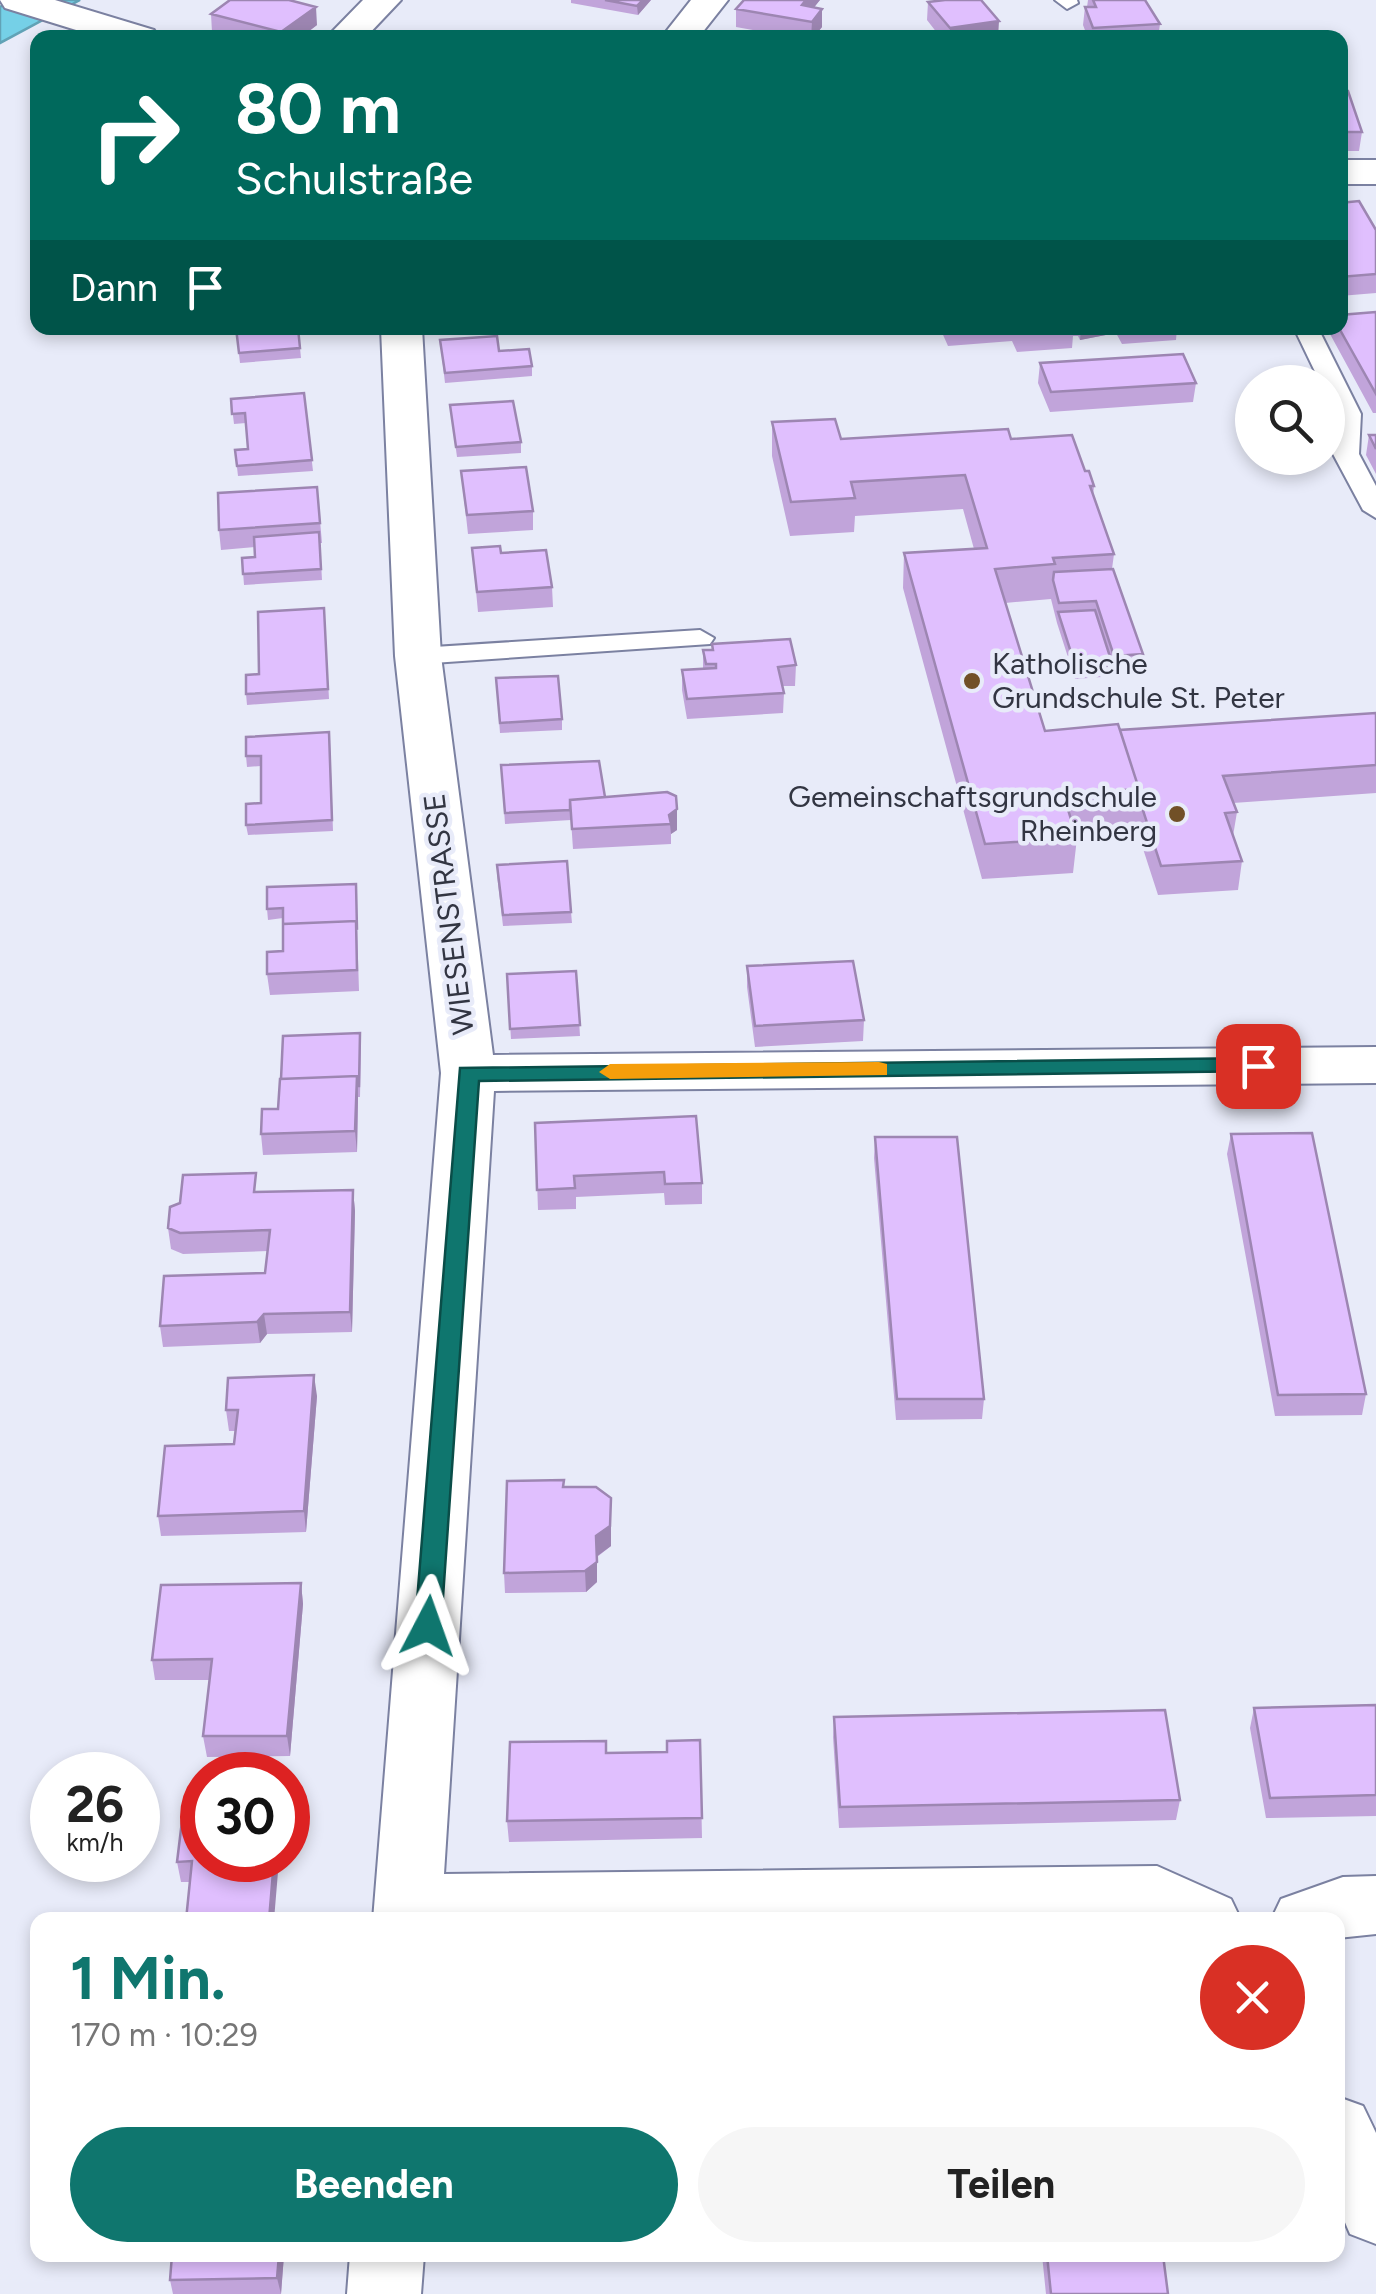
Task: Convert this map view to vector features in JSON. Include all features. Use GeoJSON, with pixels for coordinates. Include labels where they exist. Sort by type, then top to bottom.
{"type":"FeatureCollection","features":[{"type":"Feature","properties":{"kind":"street"},"geometry":{"type":"LineString","coordinates":[[18,0],[114,30]]}},
{"type":"Feature","properties":{"kind":"street"},"geometry":{"type":"LineString","coordinates":[[352,30],[384,0]]}},
{"type":"Feature","properties":{"kind":"street"},"geometry":{"type":"LineString","coordinates":[[686,30],[710,0]]}},
{"type":"Feature","properties":{"kind":"street"},"geometry":{"type":"LineString","coordinates":[[1348,172],[1376,172]]}},
{"type":"Feature","properties":{"kind":"street","name":"WIESENSTRASSE"},"geometry":{"type":"LineString","coordinates":[[401,335],[418,656],[468,1073],[408,1912]]}},
{"type":"Feature","properties":{"kind":"street"},"geometry":{"type":"LineString","coordinates":[[468,1073],[1376,1065]]}},
{"type":"Feature","properties":{"kind":"street"},"geometry":{"type":"LineString","coordinates":[[408,1912],[1157,1895],[1191,1912]]}},
{"type":"Feature","properties":{"kind":"street"},"geometry":{"type":"LineString","coordinates":[[1327,1912],[1343,1906],[1376,1905]]}},
{"type":"Feature","properties":{"kind":"street"},"geometry":{"type":"LineString","coordinates":[[1345,2144],[1376,2210]]}},
{"type":"Feature","properties":{"kind":"street"},"geometry":{"type":"LineString","coordinates":[[384,2294],[386,2262]]}},
{"type":"Feature","properties":{"kind":"lane"},"geometry":{"type":"LineString","coordinates":[[1309,335],[1348,414],[1346,454],[1376,510]]}},
{"type":"Feature","properties":{"kind":"lane"},"geometry":{"type":"LineString","coordinates":[[418,656],[700,638]]}},
{"type":"Feature","properties":{"kind":"water"},"geometry":{"type":"Polygon","coordinates":[[[11,0],[80,0],[0,43],[0,7],[11,0]]]}},
{"type":"Feature","properties":{"kind":"building"},"geometry":{"type":"Polygon","coordinates":[[[230,0],[289,0],[316,7],[284,30],[211,14],[230,0]]]}},
{"type":"Feature","properties":{"kind":"building"},"geometry":{"type":"Polygon","coordinates":[[[605,0],[643,0],[637,6],[605,0]]]}},
{"type":"Feature","properties":{"kind":"building"},"geometry":{"type":"Polygon","coordinates":[[[744,0],[806,0],[802,5],[822,9],[812,22],[736,9],[744,0]]]}},
{"type":"Feature","properties":{"kind":"building"},"geometry":{"type":"Polygon","coordinates":[[[981,0],[999,21],[950,28],[928,2],[981,0]]]}},
{"type":"Feature","properties":{"kind":"building"},"geometry":{"type":"Polygon","coordinates":[[[1093,0],[1145,0],[1160,24],[1093,28],[1085,7],[1096,7],[1093,0]]]}},
{"type":"Feature","properties":{"kind":"building"},"geometry":{"type":"Polygon","coordinates":[[[1348,91],[1362,132],[1348,132],[1348,91]]]}},
{"type":"Feature","properties":{"kind":"building"},"geometry":{"type":"Polygon","coordinates":[[[1359,201],[1376,230],[1376,274],[1348,276],[1348,202],[1359,201]]]}},
{"type":"Feature","properties":{"kind":"building"},"geometry":{"type":"Polygon","coordinates":[[[1376,312],[1376,394],[1343,335],[1348,335],[1348,314],[1376,312]]]}},
{"type":"Feature","properties":{"kind":"building"},"geometry":{"type":"Polygon","coordinates":[[[237,335],[299,335],[300,348],[239,353],[237,335]]]}},
{"type":"Feature","properties":{"kind":"building"},"geometry":{"type":"Polygon","coordinates":[[[497,336],[499,351],[529,349],[532,366],[445,373],[440,340],[497,336]]]}},
{"type":"Feature","properties":{"kind":"building"},"geometry":{"type":"Polygon","coordinates":[[[1183,354],[1196,383],[1051,392],[1040,363],[1183,354]]]}},
{"type":"Feature","properties":{"kind":"building"},"geometry":{"type":"Polygon","coordinates":[[[304,393],[312,460],[237,466],[235,450],[248,449],[245,413],[232,414],[231,399],[304,393]]]}},
{"type":"Feature","properties":{"kind":"building"},"geometry":{"type":"Polygon","coordinates":[[[513,401],[521,442],[456,447],[450,405],[513,401]]]}},
{"type":"Feature","properties":{"kind":"building","name":"Katholische Grundschule St. Peter"},"geometry":{"type":"Polygon","coordinates":[[[835,419],[841,439],[1008,429],[1011,439],[1072,435],[1085,471],[1089,471],[1094,486],[1090,486],[1114,554],[1053,558],[1055,564],[995,569],[1045,731],[1118,724],[1139,789],[1063,794],[1077,838],[985,844],[904,553],[987,548],[965,475],[851,482],[855,498],[791,502],[772,422],[835,419]]]}},
{"type":"Feature","properties":{"kind":"building"},"geometry":{"type":"Polygon","coordinates":[[[526,467],[533,511],[467,515],[461,471],[526,467]]]}},
{"type":"Feature","properties":{"kind":"building"},"geometry":{"type":"Polygon","coordinates":[[[317,487],[320,523],[219,530],[218,493],[317,487]]]}},
{"type":"Feature","properties":{"kind":"building"},"geometry":{"type":"Polygon","coordinates":[[[319,532],[321,569],[243,574],[242,558],[255,557],[254,537],[319,532]]]}},
{"type":"Feature","properties":{"kind":"building"},"geometry":{"type":"Polygon","coordinates":[[[500,546],[501,553],[546,550],[552,587],[477,592],[472,548],[500,546]]]}},
{"type":"Feature","properties":{"kind":"building"},"geometry":{"type":"Polygon","coordinates":[[[1113,569],[1143,654],[1114,656],[1096,601],[1059,603],[1054,572],[1113,569]]]}},
{"type":"Feature","properties":{"kind":"building"},"geometry":{"type":"Polygon","coordinates":[[[324,608],[328,689],[246,694],[246,675],[259,674],[258,612],[324,608]]]}},
{"type":"Feature","properties":{"kind":"building"},"geometry":{"type":"Polygon","coordinates":[[[1095,610],[1113,666],[1076,668],[1058,612],[1095,610]]]}},
{"type":"Feature","properties":{"kind":"building"},"geometry":{"type":"Polygon","coordinates":[[[790,639],[796,665],[778,667],[784,693],[687,699],[682,670],[716,668],[716,664],[706,664],[703,650],[713,650],[712,644],[790,639]]]}},
{"type":"Feature","properties":{"kind":"building"},"geometry":{"type":"Polygon","coordinates":[[[558,676],[562,719],[500,723],[496,678],[558,676]]]}},
{"type":"Feature","properties":{"kind":"building","name":"Gemeinschaftsgrundschule Rheinberg"},"geometry":{"type":"Polygon","coordinates":[[[1376,713],[1376,765],[1223,776],[1237,812],[1225,813],[1242,861],[1161,866],[1120,730],[1376,713]]]}},
{"type":"Feature","properties":{"kind":"building"},"geometry":{"type":"Polygon","coordinates":[[[329,732],[332,820],[246,825],[246,804],[261,803],[261,756],[246,756],[246,737],[329,732]]]}},
{"type":"Feature","properties":{"kind":"building"},"geometry":{"type":"Polygon","coordinates":[[[599,761],[605,797],[570,800],[570,810],[505,813],[501,765],[599,761]]]}},
{"type":"Feature","properties":{"kind":"building"},"geometry":{"type":"Polygon","coordinates":[[[667,792],[676,796],[677,809],[669,815],[671,824],[572,829],[570,800],[667,792]]]}},
{"type":"Feature","properties":{"kind":"building"},"geometry":{"type":"Polygon","coordinates":[[[567,861],[571,912],[503,915],[497,865],[567,861]]]}},
{"type":"Feature","properties":{"kind":"building"},"geometry":{"type":"Polygon","coordinates":[[[356,884],[357,930],[356,921],[283,924],[283,908],[267,909],[267,887],[356,884]]]}},
{"type":"Feature","properties":{"kind":"building"},"geometry":{"type":"Polygon","coordinates":[[[356,921],[357,970],[267,974],[267,952],[283,951],[283,924],[356,921]]]}},
{"type":"Feature","properties":{"kind":"building"},"geometry":{"type":"Polygon","coordinates":[[[853,961],[864,1020],[755,1026],[747,966],[853,961]]]}},
{"type":"Feature","properties":{"kind":"building"},"geometry":{"type":"Polygon","coordinates":[[[576,971],[580,1025],[510,1029],[507,974],[576,971]]]}},
{"type":"Feature","properties":{"kind":"building"},"geometry":{"type":"Polygon","coordinates":[[[360,1033],[359,1086],[357,1076],[281,1079],[283,1036],[360,1033]]]}},
{"type":"Feature","properties":{"kind":"building"},"geometry":{"type":"Polygon","coordinates":[[[357,1076],[355,1131],[261,1134],[262,1109],[278,1109],[280,1079],[357,1076]]]}},
{"type":"Feature","properties":{"kind":"building"},"geometry":{"type":"Polygon","coordinates":[[[696,1116],[702,1183],[665,1184],[664,1172],[574,1176],[575,1188],[537,1190],[535,1123],[696,1116]]]}},
{"type":"Feature","properties":{"kind":"building"},"geometry":{"type":"Polygon","coordinates":[[[1312,1133],[1366,1394],[1278,1395],[1231,1134],[1312,1133]]]}},
{"type":"Feature","properties":{"kind":"building"},"geometry":{"type":"Polygon","coordinates":[[[875,1137],[957,1137],[984,1399],[897,1399],[875,1137]]]}},
{"type":"Feature","properties":{"kind":"building"},"geometry":{"type":"Polygon","coordinates":[[[256,1173],[254,1192],[353,1190],[350,1312],[264,1314],[257,1322],[160,1326],[164,1276],[265,1273],[270,1230],[180,1233],[168,1228],[170,1207],[180,1203],[183,1175],[256,1173]]]}},
{"type":"Feature","properties":{"kind":"building"},"geometry":{"type":"Polygon","coordinates":[[[314,1375],[304,1511],[158,1516],[165,1446],[234,1444],[238,1410],[226,1410],[228,1378],[314,1375]]]}},
{"type":"Feature","properties":{"kind":"building"},"geometry":{"type":"Polygon","coordinates":[[[564,1480],[563,1487],[596,1487],[611,1498],[610,1526],[596,1536],[597,1562],[585,1571],[504,1573],[507,1481],[564,1480]]]}},
{"type":"Feature","properties":{"kind":"building"},"geometry":{"type":"Polygon","coordinates":[[[301,1583],[287,1736],[203,1736],[212,1659],[152,1660],[161,1585],[301,1583]]]}},
{"type":"Feature","properties":{"kind":"building"},"geometry":{"type":"Polygon","coordinates":[[[1376,1705],[1376,1795],[1270,1798],[1254,1708],[1376,1705]]]}},
{"type":"Feature","properties":{"kind":"building"},"geometry":{"type":"Polygon","coordinates":[[[1165,1710],[1180,1800],[840,1807],[834,1717],[1165,1710]]]}},
{"type":"Feature","properties":{"kind":"building"},"geometry":{"type":"Polygon","coordinates":[[[700,1740],[702,1818],[507,1821],[510,1742],[606,1741],[606,1753],[667,1752],[667,1741],[700,1740]]]}},
{"type":"Feature","properties":{"kind":"building"},"geometry":{"type":"Polygon","coordinates":[[[190,1882],[272,1882],[270,1912],[187,1912],[190,1882]]]}},
{"type":"Feature","properties":{"kind":"building"},"geometry":{"type":"Polygon","coordinates":[[[171,2262],[278,2262],[277,2278],[170,2280],[171,2262]]]}},
{"type":"Feature","properties":{"kind":"building"},"geometry":{"type":"Polygon","coordinates":[[[1048,2262],[1164,2262],[1168,2294],[1051,2294],[1048,2262]]]}},
{"type":"Feature","properties":{"kind":"slow traffic"},"geometry":{"type":"LineString","coordinates":[[610,1072],[879,1069]]}},
{"type":"Feature","properties":{"kind":"place","name":"Katholische Grundschule St. Peter"},"geometry":{"type":"Point","coordinates":[972,681]}},
{"type":"Feature","properties":{"kind":"place","name":"Gemeinschaftsgrundschule Rheinberg"},"geometry":{"type":"Point","coordinates":[1177,814]}},
{"type":"Feature","properties":{"kind":"route"},"geometry":{"type":"LineString","coordinates":[[428,1626],[468,1073],[1258,1066]]}}]}
